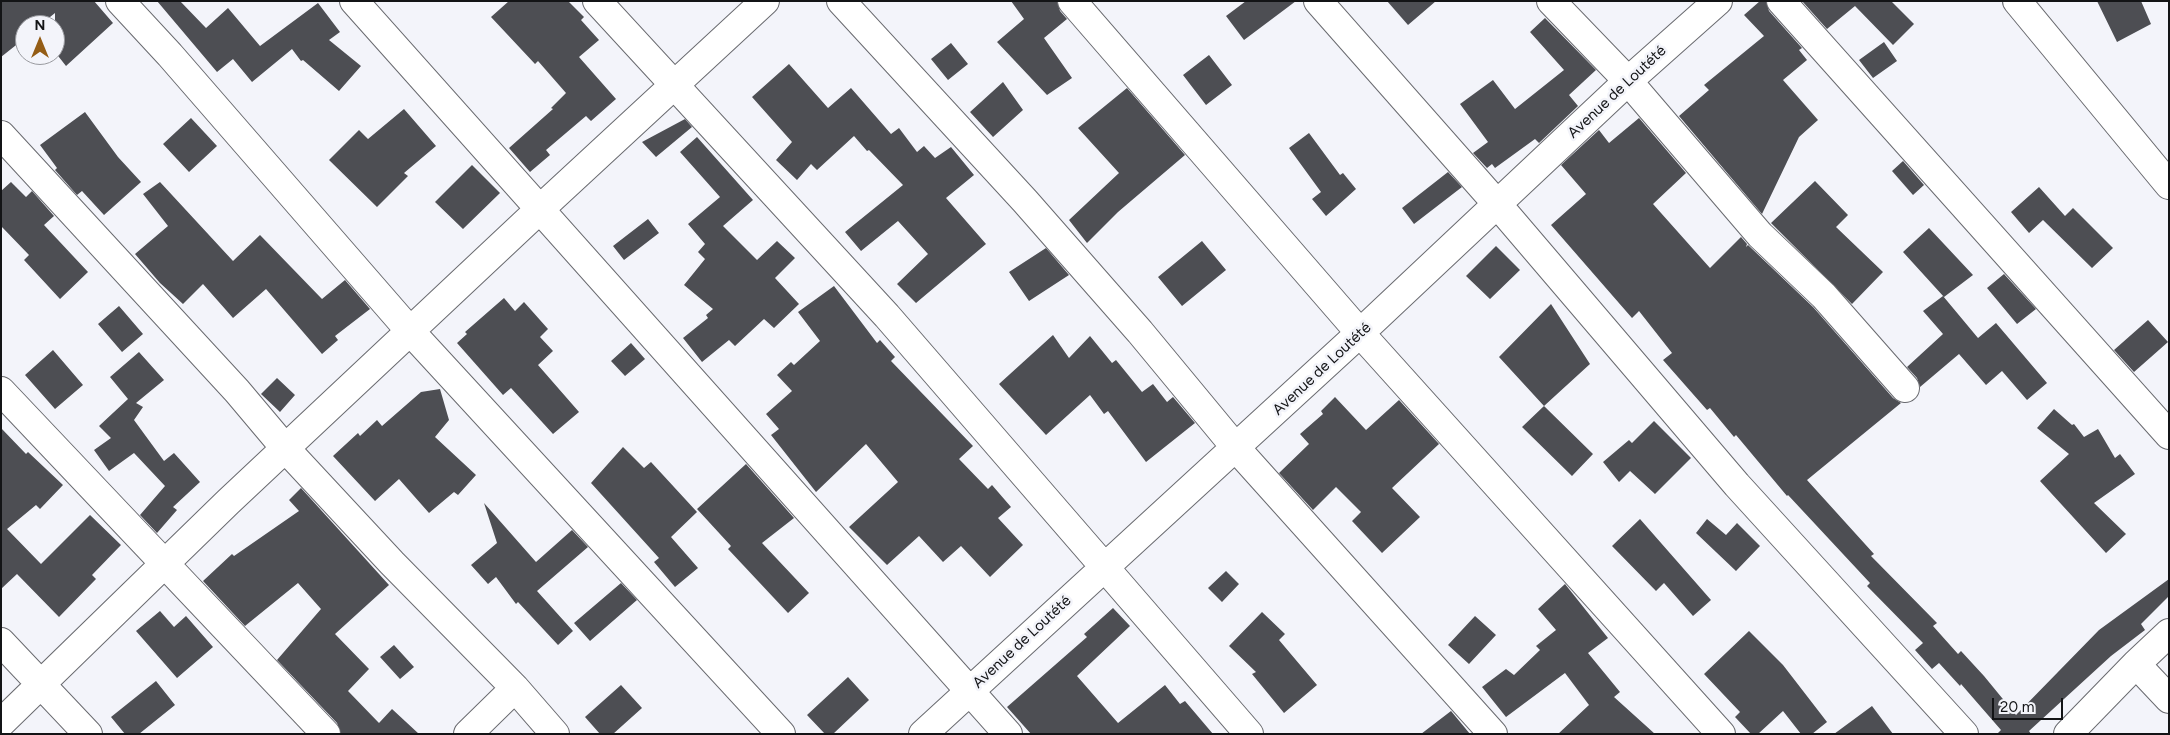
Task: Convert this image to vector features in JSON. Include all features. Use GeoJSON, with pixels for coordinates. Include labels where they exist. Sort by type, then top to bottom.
{"type":"FeatureCollection","features":[{"type":"Feature","properties":{"kind":"street"},"geometry":{"type":"LineString","coordinates":[[120,1],[177,62],[410,331],[781,734]]}},
{"type":"Feature","properties":{"kind":"street"},"geometry":{"type":"LineString","coordinates":[[354,1],[1008,734]]}},
{"type":"Feature","properties":{"kind":"street"},"geometry":{"type":"LineString","coordinates":[[597,1],[887,316],[1249,734]]}},
{"type":"Feature","properties":{"kind":"street"},"geometry":{"type":"LineString","coordinates":[[1,723],[285,448],[765,1]]}},
{"type":"Feature","properties":{"kind":"street"},"geometry":{"type":"LineString","coordinates":[[841,1],[1057,238],[1140,332],[1236,448],[1493,734]]}},
{"type":"Feature","properties":{"kind":"street"},"geometry":{"type":"LineString","coordinates":[[1072,1],[1360,333],[1720,734]]}},
{"type":"Feature","properties":{"kind":"street"},"geometry":{"type":"LineString","coordinates":[[1318,1],[1498,205],[1737,485],[1964,734]]}},
{"type":"Feature","properties":{"kind":"street"},"geometry":{"type":"LineString","coordinates":[[1551,1],[1628,81],[1728,200],[1760,235],[1824,296],[1905,388]]}},
{"type":"Feature","properties":{"kind":"street","name":"Avenue de Loutété"},"geometry":{"type":"LineString","coordinates":[[922,734],[1103,567],[1236,448],[1498,205],[1628,81],[1718,1]]}},
{"type":"Feature","properties":{"kind":"street"},"geometry":{"type":"LineString","coordinates":[[1781,1],[2169,434]]}},
{"type":"Feature","properties":{"kind":"street"},"geometry":{"type":"LineString","coordinates":[[2017,1],[2169,185]]}},
{"type":"Feature","properties":{"kind":"street"},"geometry":{"type":"LineString","coordinates":[[1,135],[237,391],[285,448],[392,563],[515,688],[555,734]]}},
{"type":"Feature","properties":{"kind":"street"},"geometry":{"type":"LineString","coordinates":[[1,391],[326,734]]}},
{"type":"Feature","properties":{"kind":"street"},"geometry":{"type":"LineString","coordinates":[[2068,734],[2169,633]]}},
{"type":"Feature","properties":{"kind":"street"},"geometry":{"type":"LineString","coordinates":[[1,642],[88,734]]}},
{"type":"Feature","properties":{"kind":"street"},"geometry":{"type":"LineString","coordinates":[[2136,664],[2169,699]]}},
{"type":"Feature","properties":{"kind":"street"},"geometry":{"type":"LineString","coordinates":[[468,734],[515,688]]}},
{"type":"Feature","properties":{"kind":"building"},"geometry":{"type":"Polygon","coordinates":[[[1,1],[94,1],[113,23],[66,66],[65,15],[55,15],[55,13],[52,15],[15,15],[15,46],[1,57],[1,1]]]}},
{"type":"Feature","properties":{"kind":"building"},"geometry":{"type":"Polygon","coordinates":[[[157,1],[180,1],[206,28],[228,8],[260,46],[318,3],[340,32],[329,40],[361,66],[339,91],[303,60],[301,61],[292,49],[252,82],[233,59],[217,72],[157,1]]]}},
{"type":"Feature","properties":{"kind":"building"},"geometry":{"type":"Polygon","coordinates":[[[509,1],[568,1],[584,17],[581,20],[599,40],[579,57],[616,99],[591,121],[586,116],[546,150],[550,155],[530,172],[509,148],[553,109],[551,108],[566,93],[538,61],[535,64],[491,17],[509,1]]]}},
{"type":"Feature","properties":{"kind":"building"},"geometry":{"type":"Polygon","coordinates":[[[1011,1],[1057,1],[1060,11],[1067,19],[1044,38],[1072,78],[1047,95],[997,42],[1024,19],[1011,1]]]}},
{"type":"Feature","properties":{"kind":"building"},"geometry":{"type":"Polygon","coordinates":[[[1246,1],[1296,1],[1244,40],[1226,16],[1246,1]]]}},
{"type":"Feature","properties":{"kind":"building"},"geometry":{"type":"Polygon","coordinates":[[[1387,1],[1436,1],[1408,25],[1387,1]]]}},
{"type":"Feature","properties":{"kind":"building"},"geometry":{"type":"Polygon","coordinates":[[[1760,1],[1766,1],[1769,11],[1802,48],[1799,50],[1807,60],[1783,80],[1818,120],[1799,137],[1762,214],[1679,116],[1709,90],[1704,85],[1764,36],[1744,15],[1760,1]]]}},
{"type":"Feature","properties":{"kind":"building"},"geometry":{"type":"Polygon","coordinates":[[[1802,1],[1891,1],[1914,24],[1893,45],[1855,6],[1827,29],[1802,1]]]}},
{"type":"Feature","properties":{"kind":"building"},"geometry":{"type":"Polygon","coordinates":[[[2097,1],[2141,1],[2151,24],[2117,42],[2097,1]]]}},
{"type":"Feature","properties":{"kind":"building"},"geometry":{"type":"Polygon","coordinates":[[[1545,18],[1596,70],[1569,95],[1578,106],[1539,143],[1535,139],[1495,168],[1492,164],[1487,168],[1473,153],[1488,142],[1460,104],[1493,80],[1515,109],[1564,70],[1530,32],[1545,18]]]}},
{"type":"Feature","properties":{"kind":"building"},"geometry":{"type":"Polygon","coordinates":[[[1884,42],[1897,61],[1873,78],[1859,60],[1884,42]]]}},
{"type":"Feature","properties":{"kind":"building"},"geometry":{"type":"Polygon","coordinates":[[[951,43],[968,64],[948,80],[931,59],[951,43]]]}},
{"type":"Feature","properties":{"kind":"building"},"geometry":{"type":"Polygon","coordinates":[[[1209,55],[1232,85],[1206,105],[1183,75],[1209,55]]]}},
{"type":"Feature","properties":{"kind":"building"},"geometry":{"type":"Polygon","coordinates":[[[789,64],[828,108],[851,88],[891,134],[899,128],[917,152],[924,146],[935,158],[951,147],[974,175],[946,198],[986,244],[916,303],[897,284],[928,254],[898,221],[861,251],[845,232],[903,185],[869,150],[867,151],[854,136],[817,170],[811,164],[797,180],[776,160],[792,142],[752,97],[789,64]]]}},
{"type":"Feature","properties":{"kind":"building"},"geometry":{"type":"Polygon","coordinates":[[[1003,82],[1023,110],[993,137],[970,112],[1003,82]]]}},
{"type":"Feature","properties":{"kind":"building"},"geometry":{"type":"Polygon","coordinates":[[[1127,88],[1185,155],[1118,212],[1087,243],[1069,220],[1119,173],[1078,128],[1127,88]]]}},
{"type":"Feature","properties":{"kind":"building"},"geometry":{"type":"Polygon","coordinates":[[[404,109],[436,146],[404,173],[408,176],[377,207],[329,160],[359,130],[368,139],[404,109]]]}},
{"type":"Feature","properties":{"kind":"building"},"geometry":{"type":"Polygon","coordinates":[[[85,112],[118,157],[141,182],[104,215],[82,191],[77,195],[55,170],[57,168],[40,145],[85,112]]]}},
{"type":"Feature","properties":{"kind":"building"},"geometry":{"type":"Polygon","coordinates":[[[191,118],[217,146],[189,172],[163,144],[191,118]]]}},
{"type":"Feature","properties":{"kind":"building"},"geometry":{"type":"Polygon","coordinates":[[[1639,118],[1686,173],[1653,204],[1710,268],[1741,237],[1747,244],[1746,247],[1748,245],[1813,307],[1893,398],[1901,403],[1807,480],[1874,554],[1871,556],[1937,623],[1933,626],[1958,654],[1961,651],[2016,715],[2099,630],[2169,579],[2169,596],[2141,624],[2145,630],[2111,656],[2029,731],[2031,734],[1997,734],[2001,730],[1961,684],[1960,686],[1939,663],[1932,669],[1915,650],[1923,643],[1867,586],[1870,583],[1787,496],[1736,435],[1734,437],[1710,408],[1707,410],[1663,360],[1672,353],[1639,311],[1632,318],[1551,225],[1586,194],[1561,165],[1599,130],[1609,143],[1639,118]]]}},
{"type":"Feature","properties":{"kind":"building"},"geometry":{"type":"Polygon","coordinates":[[[685,119],[692,127],[656,157],[642,142],[685,119]]]}},
{"type":"Feature","properties":{"kind":"building"},"geometry":{"type":"Polygon","coordinates":[[[1309,133],[1340,175],[1343,173],[1356,189],[1326,216],[1312,199],[1321,192],[1289,148],[1309,133]]]}},
{"type":"Feature","properties":{"kind":"building"},"geometry":{"type":"Polygon","coordinates":[[[697,137],[753,200],[723,226],[757,260],[777,241],[795,258],[775,278],[799,304],[774,328],[764,319],[735,346],[729,340],[702,362],[683,338],[708,318],[706,315],[713,309],[684,285],[705,259],[698,252],[705,244],[688,224],[720,197],[680,152],[697,137]]]}},
{"type":"Feature","properties":{"kind":"building"},"geometry":{"type":"Polygon","coordinates":[[[1903,161],[1924,185],[1913,195],[1892,171],[1903,161]]]}},
{"type":"Feature","properties":{"kind":"building"},"geometry":{"type":"Polygon","coordinates":[[[472,165],[500,193],[463,229],[435,202],[472,165]]]}},
{"type":"Feature","properties":{"kind":"building"},"geometry":{"type":"Polygon","coordinates":[[[1448,172],[1462,187],[1414,224],[1402,208],[1448,172]]]}},
{"type":"Feature","properties":{"kind":"building"},"geometry":{"type":"Polygon","coordinates":[[[1815,181],[1848,215],[1836,227],[1883,272],[1852,304],[1771,223],[1815,181]]]}},
{"type":"Feature","properties":{"kind":"building"},"geometry":{"type":"Polygon","coordinates":[[[11,182],[26,197],[32,191],[54,216],[44,225],[88,272],[60,299],[24,260],[29,255],[1,226],[1,191],[11,182]]]}},
{"type":"Feature","properties":{"kind":"building"},"geometry":{"type":"Polygon","coordinates":[[[160,182],[233,261],[260,235],[322,299],[345,280],[370,309],[335,336],[338,340],[322,354],[266,289],[233,318],[203,284],[183,304],[160,283],[135,254],[168,226],[143,194],[160,182]]]}},
{"type":"Feature","properties":{"kind":"building"},"geometry":{"type":"Polygon","coordinates":[[[2039,187],[2065,216],[2073,208],[2113,248],[2092,268],[2043,220],[2029,233],[2011,212],[2039,187]]]}},
{"type":"Feature","properties":{"kind":"building"},"geometry":{"type":"Polygon","coordinates":[[[648,219],[659,233],[624,260],[613,246],[648,219]]]}},
{"type":"Feature","properties":{"kind":"building"},"geometry":{"type":"Polygon","coordinates":[[[1929,228],[1973,275],[1944,297],[1903,252],[1929,228]]]}},
{"type":"Feature","properties":{"kind":"building"},"geometry":{"type":"Polygon","coordinates":[[[1202,241],[1226,270],[1182,306],[1158,277],[1202,241]]]}},
{"type":"Feature","properties":{"kind":"building"},"geometry":{"type":"Polygon","coordinates":[[[1496,246],[1520,270],[1490,299],[1466,276],[1496,246]]]}},
{"type":"Feature","properties":{"kind":"building"},"geometry":{"type":"Polygon","coordinates":[[[1046,248],[1069,275],[1029,301],[1009,272],[1046,248]]]}},
{"type":"Feature","properties":{"kind":"building"},"geometry":{"type":"Polygon","coordinates":[[[2004,274],[2036,309],[2017,324],[1987,288],[2004,274]]]}},
{"type":"Feature","properties":{"kind":"building"},"geometry":{"type":"Polygon","coordinates":[[[834,286],[877,343],[880,340],[895,357],[891,361],[973,446],[959,459],[988,489],[992,485],[1011,507],[998,518],[1023,545],[990,577],[961,546],[943,562],[919,536],[887,565],[849,527],[898,482],[866,444],[816,492],[771,435],[779,429],[766,414],[792,391],[777,375],[791,362],[794,365],[820,341],[798,312],[834,286]]]}},
{"type":"Feature","properties":{"kind":"building"},"geometry":{"type":"Polygon","coordinates":[[[1943,296],[1978,338],[1996,323],[2047,383],[2027,400],[2002,371],[1986,385],[1959,354],[1920,387],[1917,378],[1907,367],[1943,334],[1923,311],[1943,296]]]}},
{"type":"Feature","properties":{"kind":"building"},"geometry":{"type":"Polygon","coordinates":[[[504,298],[515,311],[524,302],[548,329],[540,337],[553,351],[538,365],[579,412],[553,434],[511,388],[503,395],[457,343],[467,334],[465,332],[504,298]]]}},
{"type":"Feature","properties":{"kind":"building"},"geometry":{"type":"Polygon","coordinates":[[[1551,304],[1590,364],[1544,406],[1499,357],[1551,304]]]}},
{"type":"Feature","properties":{"kind":"building"},"geometry":{"type":"Polygon","coordinates":[[[119,306],[143,334],[122,352],[98,324],[119,306]]]}},
{"type":"Feature","properties":{"kind":"building"},"geometry":{"type":"Polygon","coordinates":[[[2148,320],[2168,342],[2134,372],[2114,350],[2148,320]]]}},
{"type":"Feature","properties":{"kind":"building"},"geometry":{"type":"Polygon","coordinates":[[[1053,335],[1069,358],[1090,336],[1112,363],[1116,360],[1142,392],[1153,384],[1167,402],[1173,397],[1195,423],[1146,462],[1108,411],[1104,414],[1090,395],[1046,435],[999,384],[1053,335]]]}},
{"type":"Feature","properties":{"kind":"building"},"geometry":{"type":"Polygon","coordinates":[[[631,343],[645,359],[625,376],[611,361],[631,343]]]}},
{"type":"Feature","properties":{"kind":"building"},"geometry":{"type":"Polygon","coordinates":[[[53,350],[83,385],[55,409],[25,375],[53,350]]]}},
{"type":"Feature","properties":{"kind":"building"},"geometry":{"type":"Polygon","coordinates":[[[139,352],[164,380],[136,403],[143,407],[134,420],[164,461],[174,453],[200,482],[173,507],[177,510],[157,533],[140,515],[165,486],[134,453],[109,471],[94,450],[111,438],[99,426],[128,399],[110,377],[139,352]]]}},
{"type":"Feature","properties":{"kind":"building"},"geometry":{"type":"Polygon","coordinates":[[[277,378],[295,395],[280,412],[261,394],[277,378]]]}},
{"type":"Feature","properties":{"kind":"building"},"geometry":{"type":"Polygon","coordinates":[[[440,389],[449,420],[435,437],[476,475],[458,495],[454,492],[429,513],[399,479],[375,501],[333,456],[358,433],[360,436],[377,420],[382,426],[421,392],[440,389]]]}},
{"type":"Feature","properties":{"kind":"building"},"geometry":{"type":"Polygon","coordinates":[[[1335,397],[1366,430],[1399,400],[1439,444],[1392,488],[1420,517],[1382,553],[1352,521],[1361,512],[1336,487],[1313,510],[1279,473],[1309,444],[1300,434],[1323,414],[1321,411],[1335,397]]]}},
{"type":"Feature","properties":{"kind":"building"},"geometry":{"type":"Polygon","coordinates":[[[1544,406],[1593,454],[1572,476],[1522,427],[1544,406]]]}},
{"type":"Feature","properties":{"kind":"building"},"geometry":{"type":"Polygon","coordinates":[[[2054,409],[2072,425],[2074,424],[2084,437],[2098,429],[2115,458],[2120,454],[2135,474],[2094,503],[2126,534],[2106,553],[2040,481],[2069,454],[2037,428],[2054,409]]]}},
{"type":"Feature","properties":{"kind":"building"},"geometry":{"type":"Polygon","coordinates":[[[1654,421],[1691,458],[1655,494],[1630,471],[1619,482],[1603,462],[1629,440],[1632,443],[1654,421]]]}},
{"type":"Feature","properties":{"kind":"building"},"geometry":{"type":"Polygon","coordinates":[[[1,428],[26,454],[28,452],[63,485],[40,509],[36,505],[7,529],[41,564],[90,515],[121,545],[92,575],[96,579],[59,617],[17,574],[1,589],[1,428]]]}},
{"type":"Feature","properties":{"kind":"building"},"geometry":{"type":"Polygon","coordinates":[[[623,447],[644,468],[651,462],[697,512],[671,537],[698,568],[675,587],[654,562],[659,558],[591,483],[623,447]]]}},
{"type":"Feature","properties":{"kind":"building"},"geometry":{"type":"Polygon","coordinates":[[[746,464],[794,518],[762,543],[809,593],[788,613],[728,549],[731,546],[697,509],[746,464]]]}},
{"type":"Feature","properties":{"kind":"building"},"geometry":{"type":"Polygon","coordinates":[[[301,488],[389,585],[335,634],[369,669],[348,691],[379,723],[392,709],[419,734],[341,734],[337,723],[277,660],[321,609],[298,583],[245,626],[203,581],[232,554],[234,556],[299,511],[289,500],[301,488]]]}},
{"type":"Feature","properties":{"kind":"building"},"geometry":{"type":"Polygon","coordinates":[[[484,503],[536,562],[572,530],[588,547],[537,591],[573,631],[558,645],[518,602],[516,604],[496,577],[488,584],[471,565],[497,543],[484,503]]]}},
{"type":"Feature","properties":{"kind":"building"},"geometry":{"type":"Polygon","coordinates":[[[1640,519],[1711,600],[1693,616],[1664,583],[1656,591],[1612,546],[1640,519]]]}},
{"type":"Feature","properties":{"kind":"building"},"geometry":{"type":"Polygon","coordinates":[[[1707,519],[1726,535],[1737,523],[1760,546],[1736,571],[1696,533],[1707,519]]]}},
{"type":"Feature","properties":{"kind":"building"},"geometry":{"type":"Polygon","coordinates":[[[1226,571],[1239,584],[1222,602],[1208,588],[1226,571]]]}},
{"type":"Feature","properties":{"kind":"building"},"geometry":{"type":"Polygon","coordinates":[[[621,583],[637,600],[590,641],[574,623],[621,583]]]}},
{"type":"Feature","properties":{"kind":"building"},"geometry":{"type":"Polygon","coordinates":[[[1565,584],[1608,638],[1588,653],[1620,692],[1614,697],[1655,734],[1558,734],[1589,705],[1565,673],[1506,717],[1482,687],[1506,669],[1514,675],[1540,650],[1536,646],[1556,630],[1538,609],[1565,584]]]}},
{"type":"Feature","properties":{"kind":"building"},"geometry":{"type":"Polygon","coordinates":[[[1113,608],[1130,626],[1077,676],[1118,723],[1165,685],[1180,704],[1185,701],[1213,734],[1031,734],[1007,707],[1087,637],[1084,634],[1113,608]]]}},
{"type":"Feature","properties":{"kind":"building"},"geometry":{"type":"Polygon","coordinates":[[[160,611],[174,627],[186,616],[213,647],[177,678],[136,631],[160,611]]]}},
{"type":"Feature","properties":{"kind":"building"},"geometry":{"type":"Polygon","coordinates":[[[1262,612],[1285,634],[1279,640],[1317,685],[1284,713],[1252,674],[1256,672],[1229,646],[1262,612]]]}},
{"type":"Feature","properties":{"kind":"building"},"geometry":{"type":"Polygon","coordinates":[[[1475,616],[1496,635],[1469,664],[1448,645],[1475,616]]]}},
{"type":"Feature","properties":{"kind":"building"},"geometry":{"type":"Polygon","coordinates":[[[1749,631],[1783,665],[1827,722],[1812,734],[1801,734],[1783,711],[1758,734],[1751,734],[1735,717],[1740,712],[1704,674],[1749,631]]]}},
{"type":"Feature","properties":{"kind":"building"},"geometry":{"type":"Polygon","coordinates":[[[394,645],[414,667],[400,679],[380,657],[394,645]]]}},
{"type":"Feature","properties":{"kind":"building"},"geometry":{"type":"Polygon","coordinates":[[[848,677],[869,700],[833,734],[825,734],[807,715],[848,677]]]}},
{"type":"Feature","properties":{"kind":"building"},"geometry":{"type":"Polygon","coordinates":[[[156,681],[175,705],[139,734],[125,734],[111,717],[156,681]]]}},
{"type":"Feature","properties":{"kind":"building"},"geometry":{"type":"Polygon","coordinates":[[[621,685],[642,708],[613,734],[600,734],[585,717],[621,685]]]}},
{"type":"Feature","properties":{"kind":"building"},"geometry":{"type":"Polygon","coordinates":[[[1872,706],[1893,734],[1834,734],[1872,706]]]}},
{"type":"Feature","properties":{"kind":"building"},"geometry":{"type":"Polygon","coordinates":[[[1451,711],[1470,734],[1421,734],[1451,711]]]}}]}
